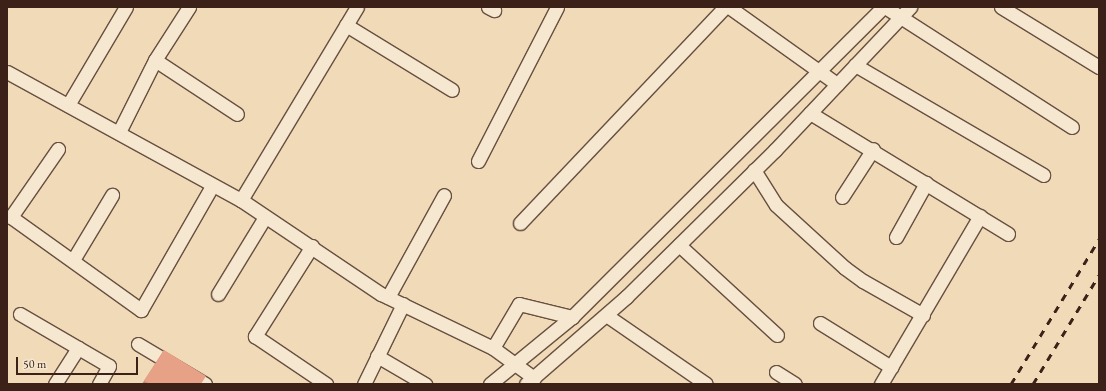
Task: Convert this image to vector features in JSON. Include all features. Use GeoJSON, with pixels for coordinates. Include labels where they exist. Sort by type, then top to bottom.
{"type":"FeatureCollection","features":[{"type":"Feature","properties":{"kind":"street"},"geometry":{"type":"LineString","coordinates":[[68,105],[126,7]]}},
{"type":"Feature","properties":{"kind":"street"},"geometry":{"type":"LineString","coordinates":[[119,132],[155,60],[189,7]]}},
{"type":"Feature","properties":{"kind":"street"},"geometry":{"type":"LineString","coordinates":[[241,200],[357,7]]}},
{"type":"Feature","properties":{"kind":"street"},"geometry":{"type":"LineString","coordinates":[[478,161],[557,7]]}},
{"type":"Feature","properties":{"kind":"street"},"geometry":{"type":"LineString","coordinates":[[520,223],[725,7]]}},
{"type":"Feature","properties":{"kind":"street"},"geometry":{"type":"LineString","coordinates":[[729,7],[838,84]]}},
{"type":"Feature","properties":{"kind":"street"},"geometry":{"type":"LineString","coordinates":[[490,384],[572,317],[884,7],[1072,127]]}},
{"type":"Feature","properties":{"kind":"street"},"geometry":{"type":"LineString","coordinates":[[7,72],[119,132],[212,186],[241,200],[388,297],[493,348],[516,363],[530,381],[606,315],[679,245],[810,113],[910,7]]}},
{"type":"Feature","properties":{"kind":"street"},"geometry":{"type":"LineString","coordinates":[[1001,7],[1099,67]]}},
{"type":"Feature","properties":{"kind":"street"},"geometry":{"type":"LineString","coordinates":[[346,25],[452,90]]}},
{"type":"Feature","properties":{"kind":"street"},"geometry":{"type":"LineString","coordinates":[[155,60],[237,114]]}},
{"type":"Feature","properties":{"kind":"street"},"geometry":{"type":"LineString","coordinates":[[856,65],[1043,175]]}},
{"type":"Feature","properties":{"kind":"street"},"geometry":{"type":"LineString","coordinates":[[810,113],[873,149],[1008,234]]}},
{"type":"Feature","properties":{"kind":"street"},"geometry":{"type":"LineString","coordinates":[[58,149],[11,218],[73,260],[141,310],[212,186]]}},
{"type":"Feature","properties":{"kind":"street"},"geometry":{"type":"LineString","coordinates":[[842,198],[873,149]]}},
{"type":"Feature","properties":{"kind":"street"},"geometry":{"type":"LineString","coordinates":[[754,170],[776,205],[845,268],[863,281],[923,315]]}},
{"type":"Feature","properties":{"kind":"street"},"geometry":{"type":"LineString","coordinates":[[896,237],[926,183]]}},
{"type":"Feature","properties":{"kind":"street"},"geometry":{"type":"LineString","coordinates":[[73,260],[112,194]]}},
{"type":"Feature","properties":{"kind":"street"},"geometry":{"type":"LineString","coordinates":[[388,297],[444,195]]}},
{"type":"Feature","properties":{"kind":"street"},"geometry":{"type":"LineString","coordinates":[[881,384],[980,216]]}},
{"type":"Feature","properties":{"kind":"street"},"geometry":{"type":"LineString","coordinates":[[218,294],[265,217]]}},
{"type":"Feature","properties":{"kind":"street"},"geometry":{"type":"LineString","coordinates":[[679,245],[777,335]]}},
{"type":"Feature","properties":{"kind":"street"},"geometry":{"type":"LineString","coordinates":[[312,246],[255,336],[326,384]]}},
{"type":"Feature","properties":{"kind":"street"},"geometry":{"type":"LineString","coordinates":[[364,384],[403,304]]}},
{"type":"Feature","properties":{"kind":"street"},"geometry":{"type":"LineString","coordinates":[[493,348],[519,304],[572,317]]}},
{"type":"Feature","properties":{"kind":"street"},"geometry":{"type":"LineString","coordinates":[[20,314],[109,366],[99,384]]}},
{"type":"Feature","properties":{"kind":"street"},"geometry":{"type":"LineString","coordinates":[[606,315],[706,384]]}},
{"type":"Feature","properties":{"kind":"street"},"geometry":{"type":"LineString","coordinates":[[820,323],[892,367]]}},
{"type":"Feature","properties":{"kind":"street"},"geometry":{"type":"LineString","coordinates":[[138,344],[205,384]]}},
{"type":"Feature","properties":{"kind":"street"},"geometry":{"type":"LineString","coordinates":[[55,384],[78,348]]}},
{"type":"Feature","properties":{"kind":"street"},"geometry":{"type":"LineString","coordinates":[[378,356],[425,384]]}},
{"type":"Feature","properties":{"kind":"street"},"geometry":{"type":"LineString","coordinates":[[776,372],[795,384]]}},
{"type":"Feature","properties":{"kind":"building"},"geometry":{"type":"Polygon","coordinates":[[[164,350],[206,376],[201,384],[150,384],[144,381],[164,350]]]}},
{"type":"Feature","properties":{"kind":"railway"},"geometry":{"type":"LineString","coordinates":[[1011,384],[1099,239]]}},
{"type":"Feature","properties":{"kind":"railway"},"geometry":{"type":"LineString","coordinates":[[1033,384],[1099,275]]}}]}
